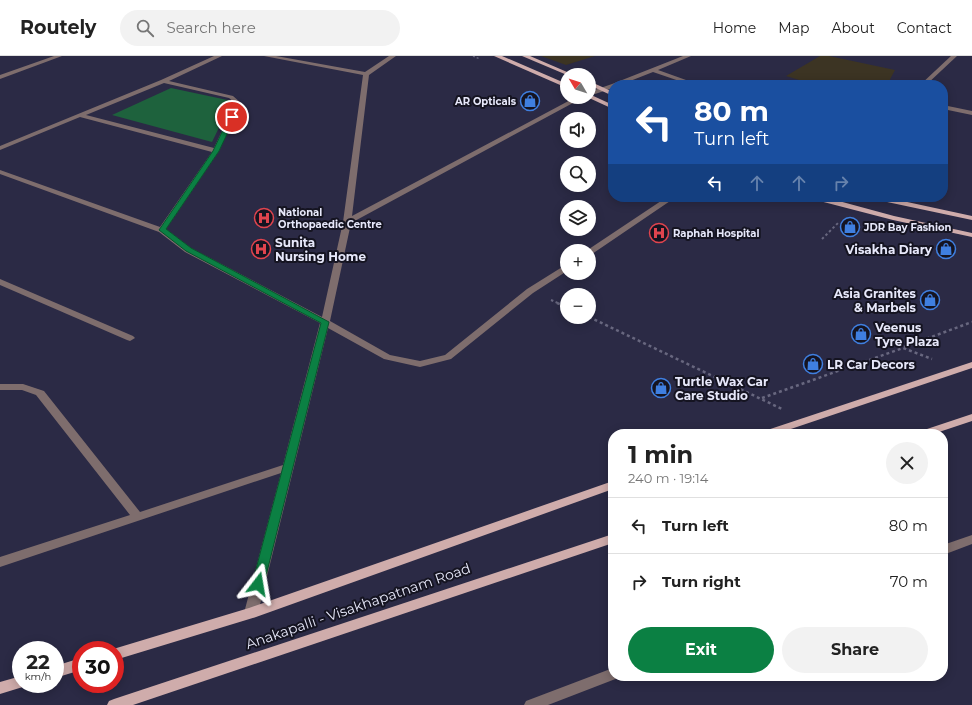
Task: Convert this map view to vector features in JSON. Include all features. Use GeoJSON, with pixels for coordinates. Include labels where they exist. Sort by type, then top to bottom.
{"type":"FeatureCollection","features":[{"type":"Feature","properties":{"kind":"main road"},"geometry":{"type":"LineString","coordinates":[[497,56],[560,83]]}},
{"type":"Feature","properties":{"kind":"main road"},"geometry":{"type":"LineString","coordinates":[[525,56],[560,71]]}},
{"type":"Feature","properties":{"kind":"main road"},"geometry":{"type":"LineString","coordinates":[[596,86],[608,92]]}},
{"type":"Feature","properties":{"kind":"main road"},"geometry":{"type":"LineString","coordinates":[[596,98],[608,104]]}},
{"type":"Feature","properties":{"kind":"main road"},"geometry":{"type":"LineString","coordinates":[[833,202],[892,218],[972,235]]}},
{"type":"Feature","properties":{"kind":"main road"},"geometry":{"type":"LineString","coordinates":[[896,202],[972,218]]}},
{"type":"Feature","properties":{"kind":"main road"},"geometry":{"type":"LineString","coordinates":[[780,429],[972,365]]}},
{"type":"Feature","properties":{"kind":"main road"},"geometry":{"type":"LineString","coordinates":[[937,429],[972,417]]}},
{"type":"Feature","properties":{"kind":"main road"},"geometry":{"type":"LineString","coordinates":[[124,651],[251,613],[608,487]]}},
{"type":"Feature","properties":{"kind":"main road","name":"Anakapalli - Visakhapatnam Road"},"geometry":{"type":"LineString","coordinates":[[114,705],[608,540]]}},
{"type":"Feature","properties":{"kind":"main road"},"geometry":{"type":"LineString","coordinates":[[0,688],[12,685]]}},
{"type":"Feature","properties":{"kind":"street"},"geometry":{"type":"LineString","coordinates":[[0,77],[59,56]]}},
{"type":"Feature","properties":{"kind":"street"},"geometry":{"type":"LineString","coordinates":[[0,148],[163,81],[219,56]]}},
{"type":"Feature","properties":{"kind":"street"},"geometry":{"type":"LineString","coordinates":[[267,56],[366,74],[393,56]]}},
{"type":"Feature","properties":{"kind":"street"},"geometry":{"type":"LineString","coordinates":[[627,80],[688,56]]}},
{"type":"Feature","properties":{"kind":"street"},"geometry":{"type":"LineString","coordinates":[[929,80],[954,56]]}},
{"type":"Feature","properties":{"kind":"street"},"geometry":{"type":"LineString","coordinates":[[653,70],[682,80]]}},
{"type":"Feature","properties":{"kind":"street"},"geometry":{"type":"LineString","coordinates":[[251,613],[325,322],[347,222],[366,74]]}},
{"type":"Feature","properties":{"kind":"street"},"geometry":{"type":"LineString","coordinates":[[162,230],[216,151],[238,102],[222,95],[163,81]]}},
{"type":"Feature","properties":{"kind":"street"},"geometry":{"type":"LineString","coordinates":[[596,92],[608,88]]}},
{"type":"Feature","properties":{"kind":"street"},"geometry":{"type":"LineString","coordinates":[[347,222],[569,104]]}},
{"type":"Feature","properties":{"kind":"street"},"geometry":{"type":"LineString","coordinates":[[948,108],[972,113]]}},
{"type":"Feature","properties":{"kind":"street"},"geometry":{"type":"LineString","coordinates":[[78,115],[216,151]]}},
{"type":"Feature","properties":{"kind":"street"},"geometry":{"type":"LineString","coordinates":[[0,172],[162,230],[188,250],[325,322],[387,357],[420,364],[448,357],[530,291],[560,272]]}},
{"type":"Feature","properties":{"kind":"street"},"geometry":{"type":"LineString","coordinates":[[596,247],[664,202]]}},
{"type":"Feature","properties":{"kind":"street"},"geometry":{"type":"LineString","coordinates":[[0,282],[130,338]]}},
{"type":"Feature","properties":{"kind":"street"},"geometry":{"type":"LineString","coordinates":[[0,387],[23,387],[40,393],[138,517]]}},
{"type":"Feature","properties":{"kind":"street"},"geometry":{"type":"LineString","coordinates":[[0,562],[288,467]]}},
{"type":"Feature","properties":{"kind":"street"},"geometry":{"type":"LineString","coordinates":[[948,548],[972,539]]}},
{"type":"Feature","properties":{"kind":"street"},"geometry":{"type":"LineString","coordinates":[[531,705],[608,676]]}},
{"type":"Feature","properties":{"kind":"path"},"geometry":{"type":"LineString","coordinates":[[596,320],[806,420]]}},
{"type":"Feature","properties":{"kind":"path"},"geometry":{"type":"LineString","coordinates":[[761,399],[972,322]]}},
{"type":"Feature","properties":{"kind":"path"},"geometry":{"type":"LineString","coordinates":[[903,348],[959,370]]}},
{"type":"Feature","properties":{"kind":"shaded area"},"geometry":{"type":"Polygon","coordinates":[[[541,56],[595,56],[566,65],[541,56]]]}},
{"type":"Feature","properties":{"kind":"shaded area"},"geometry":{"type":"Polygon","coordinates":[[[820,56],[829,56],[895,70],[890,80],[799,80],[786,76],[820,56]]]}},
{"type":"Feature","properties":{"kind":"green space"},"geometry":{"type":"Polygon","coordinates":[[[171,88],[232,101],[212,142],[112,115],[171,88]]]}},
{"type":"Feature","properties":{"kind":"place","name":"AR Opticals"},"geometry":{"type":"Point","coordinates":[530,101]}},
{"type":"Feature","properties":{"kind":"place","name":"National Orthopaedic Centre"},"geometry":{"type":"Point","coordinates":[264,218]}},
{"type":"Feature","properties":{"kind":"place","name":"JDR Bay Fashion"},"geometry":{"type":"Point","coordinates":[850,227]}},
{"type":"Feature","properties":{"kind":"place","name":"Raphah Hospital"},"geometry":{"type":"Point","coordinates":[659,233]}},
{"type":"Feature","properties":{"kind":"place","name":"Sunita Nursing Home"},"geometry":{"type":"Point","coordinates":[261,249]}},
{"type":"Feature","properties":{"kind":"place","name":"Visakha Diary"},"geometry":{"type":"Point","coordinates":[946,249]}},
{"type":"Feature","properties":{"kind":"place","name":"Asia Granites & Marbels"},"geometry":{"type":"Point","coordinates":[930,300]}},
{"type":"Feature","properties":{"kind":"place","name":"Veenus Tyre Plaza"},"geometry":{"type":"Point","coordinates":[861,334]}},
{"type":"Feature","properties":{"kind":"place","name":"LR Car Decors"},"geometry":{"type":"Point","coordinates":[813,364]}},
{"type":"Feature","properties":{"kind":"place","name":"Turtle Wax Car Care Studio"},"geometry":{"type":"Point","coordinates":[661,388]}},
{"type":"Feature","properties":{"kind":"route"},"geometry":{"type":"LineString","coordinates":[[232,117],[216,151],[162,230],[188,250],[325,322],[258,584]]}}]}
